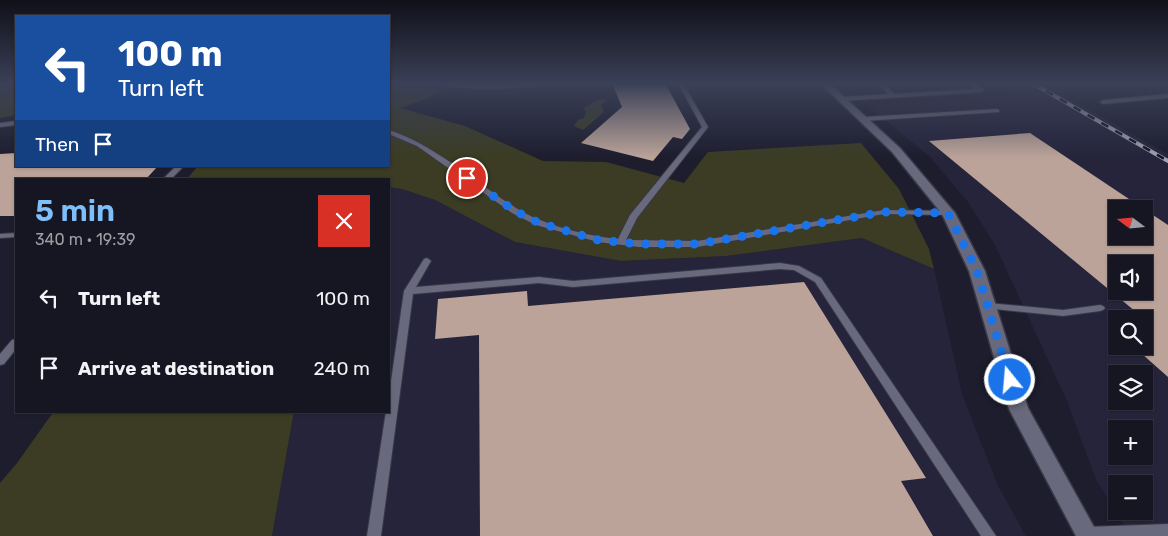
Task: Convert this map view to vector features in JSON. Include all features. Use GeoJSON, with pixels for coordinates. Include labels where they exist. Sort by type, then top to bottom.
{"type":"FeatureCollection","features":[{"type":"Feature","properties":{"kind":"main road"},"geometry":{"type":"LineString","coordinates":[[851,108],[896,150],[948,213],[977,271],[1019,409],[1087,534]]}},
{"type":"Feature","properties":{"kind":"lane"},"geometry":{"type":"LineString","coordinates":[[620,242],[633,217],[705,127],[694,108]]}},
{"type":"Feature","properties":{"kind":"lane"},"geometry":{"type":"LineString","coordinates":[[863,119],[997,111]]}},
{"type":"Feature","properties":{"kind":"lane"},"geometry":{"type":"LineString","coordinates":[[0,124],[15,123]]}},
{"type":"Feature","properties":{"kind":"lane"},"geometry":{"type":"LineString","coordinates":[[390,132],[419,145],[515,211],[539,223],[598,240],[639,244],[697,244],[884,212],[948,213]]}},
{"type":"Feature","properties":{"kind":"lane"},"geometry":{"type":"LineString","coordinates":[[167,178],[180,167]]}},
{"type":"Feature","properties":{"kind":"lane"},"geometry":{"type":"LineString","coordinates":[[0,236],[15,235]]}},
{"type":"Feature","properties":{"kind":"lane"},"geometry":{"type":"LineString","coordinates":[[374,536],[409,292],[427,261]]}},
{"type":"Feature","properties":{"kind":"lane"},"geometry":{"type":"LineString","coordinates":[[409,292],[539,280],[572,284],[780,266],[796,268],[818,280],[989,536]]}},
{"type":"Feature","properties":{"kind":"lane"},"geometry":{"type":"LineString","coordinates":[[988,306],[1063,313],[1100,308]]}},
{"type":"Feature","properties":{"kind":"lane"},"geometry":{"type":"LineString","coordinates":[[0,361],[15,344]]}},
{"type":"Feature","properties":{"kind":"lane"},"geometry":{"type":"LineString","coordinates":[[1087,534],[1168,530]]}},
{"type":"Feature","properties":{"kind":"shaded area"},"geometry":{"type":"Polygon","coordinates":[[[871,108],[1086,108],[1168,154],[1168,536],[1130,536],[1120,520],[1153,520],[1153,475],[1108,475],[1108,499],[1096,479],[1067,401],[995,245],[968,202],[929,156],[871,108]]]}},
{"type":"Feature","properties":{"kind":"shaded area"},"geometry":{"type":"Polygon","coordinates":[[[390,187],[402,189],[435,200],[515,242],[621,261],[726,256],[862,238],[934,269],[962,394],[998,486],[1026,536],[272,536],[294,413],[390,413],[390,187]]]}},
{"type":"Feature","properties":{"kind":"green space"},"geometry":{"type":"Polygon","coordinates":[[[0,108],[15,108],[15,113],[12,116],[0,118],[0,108]]]}},
{"type":"Feature","properties":{"kind":"green space"},"geometry":{"type":"Polygon","coordinates":[[[390,108],[400,108],[465,126],[543,161],[606,162],[684,183],[708,152],[861,143],[899,189],[929,249],[934,269],[862,238],[726,256],[621,261],[515,242],[435,200],[402,189],[390,187],[390,178],[188,178],[197,167],[390,167],[390,108]]]}},
{"type":"Feature","properties":{"kind":"green space"},"geometry":{"type":"Polygon","coordinates":[[[584,108],[602,108],[604,112],[583,130],[574,126],[578,120],[584,118],[586,112],[584,108]]]}},
{"type":"Feature","properties":{"kind":"green space"},"geometry":{"type":"Polygon","coordinates":[[[53,413],[294,413],[272,536],[0,536],[0,483],[17,463],[53,413]]]}},
{"type":"Feature","properties":{"kind":"building"},"geometry":{"type":"Polygon","coordinates":[[[621,108],[679,108],[690,129],[682,139],[673,137],[653,161],[581,143],[621,108]]]}},
{"type":"Feature","properties":{"kind":"building"},"geometry":{"type":"Polygon","coordinates":[[[1030,133],[1130,200],[1108,200],[1108,245],[1153,245],[1153,215],[1168,225],[1168,377],[1143,355],[1153,355],[1153,310],[1134,310],[1122,300],[1153,300],[1153,255],[1108,255],[1108,289],[929,141],[1030,133]]]}},
{"type":"Feature","properties":{"kind":"building"},"geometry":{"type":"Polygon","coordinates":[[[15,153],[15,167],[157,167],[147,178],[15,178],[15,216],[0,216],[0,154],[15,153]]]}},
{"type":"Feature","properties":{"kind":"building"},"geometry":{"type":"Polygon","coordinates":[[[804,282],[926,478],[901,481],[933,536],[480,536],[479,335],[435,339],[438,299],[527,291],[528,306],[804,282]]]}},
{"type":"Feature","properties":{"kind":"railway"},"geometry":{"type":"LineString","coordinates":[[1076,108],[1168,161]]}},
{"type":"Feature","properties":{"kind":"route"},"geometry":{"type":"LineString","coordinates":[[467,178],[515,211],[539,223],[598,240],[639,244],[697,244],[884,212],[948,213],[977,271],[1010,380]]}}]}
